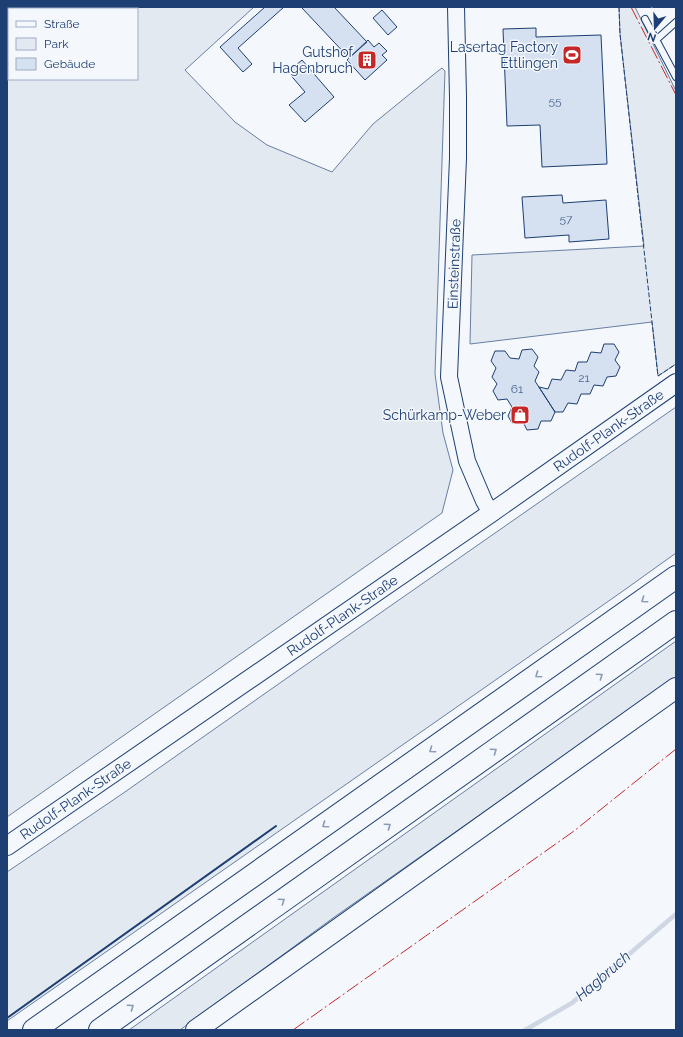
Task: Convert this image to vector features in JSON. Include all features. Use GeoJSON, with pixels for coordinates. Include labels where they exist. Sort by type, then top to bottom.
{"type":"FeatureCollection","features":[{"type":"Feature","properties":{"kind":"highway"},"geometry":{"type":"LineString","coordinates":[[34,1030],[676,577]]}},
{"type":"Feature","properties":{"kind":"highway"},"geometry":{"type":"LineString","coordinates":[[100,1030],[676,622]]}},
{"type":"Feature","properties":{"kind":"main road","name":"Rudolf-Plank-Straße"},"geometry":{"type":"LineString","coordinates":[[7,846],[491,513],[676,383]]}},
{"type":"Feature","properties":{"kind":"main road"},"geometry":{"type":"LineString","coordinates":[[196,1030],[676,688]]}},
{"type":"Feature","properties":{"kind":"street","name":"Einsteinstraße"},"geometry":{"type":"LineString","coordinates":[[456,7],[458,158],[449,377],[467,461],[484,501],[491,513]]}},
{"type":"Feature","properties":{"kind":"lane"},"geometry":{"type":"LineString","coordinates":[[645,19],[676,77]]}},
{"type":"Feature","properties":{"kind":"lane"},"geometry":{"type":"LineString","coordinates":[[656,40],[676,22]]}},
{"type":"Feature","properties":{"kind":"green space"},"geometry":{"type":"Polygon","coordinates":[[[7,7],[254,7],[185,70],[235,122],[267,145],[332,172],[373,124],[442,68],[445,71],[435,374],[443,433],[453,470],[442,513],[7,817],[7,7]]]}},
{"type":"Feature","properties":{"kind":"green space"},"geometry":{"type":"Polygon","coordinates":[[[619,7],[635,7],[676,91],[676,364],[658,376],[652,322],[470,344],[472,255],[644,246],[620,34],[619,7]]]}},
{"type":"Feature","properties":{"kind":"green space"},"geometry":{"type":"Polygon","coordinates":[[[676,407],[676,553],[7,1021],[7,872],[122,794],[676,407]]]}},
{"type":"Feature","properties":{"kind":"green space"},"geometry":{"type":"Polygon","coordinates":[[[676,641],[676,677],[333,918],[180,1030],[129,1030],[676,641]]]}},
{"type":"Feature","properties":{"kind":"building"},"geometry":{"type":"Polygon","coordinates":[[[265,7],[284,7],[238,48],[252,64],[243,72],[220,47],[265,7]]]}},
{"type":"Feature","properties":{"kind":"building"},"geometry":{"type":"Polygon","coordinates":[[[334,7],[367,42],[349,58],[302,8],[334,7]]]}},
{"type":"Feature","properties":{"kind":"building"},"geometry":{"type":"Polygon","coordinates":[[[382,10],[397,27],[388,35],[373,18],[382,10]]]}},
{"type":"Feature","properties":{"kind":"building"},"geometry":{"type":"Polygon","coordinates":[[[536,28],[536,37],[601,35],[607,164],[542,167],[540,125],[507,126],[503,29],[536,28]]]}},
{"type":"Feature","properties":{"kind":"building","name":"Gutshof Hagenbruch"},"geometry":{"type":"Polygon","coordinates":[[[368,40],[374,47],[379,43],[387,51],[382,55],[387,60],[365,80],[347,60],[368,40]]]}},
{"type":"Feature","properties":{"kind":"building"},"geometry":{"type":"Polygon","coordinates":[[[302,60],[334,97],[305,122],[289,105],[305,92],[288,72],[302,60]]]}},
{"type":"Feature","properties":{"kind":"building"},"geometry":{"type":"Polygon","coordinates":[[[562,195],[563,203],[606,200],[609,239],[569,242],[569,235],[525,238],[522,197],[562,195]]]}},
{"type":"Feature","properties":{"kind":"building"},"geometry":{"type":"Polygon","coordinates":[[[604,344],[614,344],[619,352],[615,360],[620,367],[616,376],[607,377],[603,386],[594,385],[590,394],[581,394],[577,404],[568,403],[563,412],[555,412],[539,387],[548,389],[552,379],[561,380],[566,370],[575,371],[578,362],[587,362],[591,352],[601,353],[604,344]]]}},
{"type":"Feature","properties":{"kind":"building"},"geometry":{"type":"Polygon","coordinates":[[[532,349],[538,357],[534,366],[539,372],[535,381],[555,412],[551,421],[541,421],[538,429],[527,430],[523,422],[512,423],[508,416],[512,407],[507,399],[498,400],[493,391],[497,384],[492,377],[496,368],[491,361],[495,351],[505,351],[510,358],[519,359],[522,350],[532,349]]]}},
{"type":"Feature","properties":{"kind":"waterway","name":"Hagbruch"},"geometry":{"type":"LineString","coordinates":[[525,1030],[572,1003],[676,914]]}},
{"type":"Feature","properties":{"kind":"fence"},"geometry":{"type":"LineString","coordinates":[[619,7],[620,34],[658,376],[676,364]]}},
{"type":"Feature","properties":{"kind":"wall"},"geometry":{"type":"LineString","coordinates":[[7,1018],[276,826]]}},
{"type":"Feature","properties":{"kind":"power"},"geometry":{"type":"LineString","coordinates":[[631,7],[676,95]]}},
{"type":"Feature","properties":{"kind":"power"},"geometry":{"type":"LineString","coordinates":[[293,1030],[574,831],[676,749]]}},
{"type":"Feature","properties":{"kind":"place","name":"Lasertag Factory Ettlingen"},"geometry":{"type":"Point","coordinates":[572,55]}},
{"type":"Feature","properties":{"kind":"place","name":"Gutshof Hagenbruch"},"geometry":{"type":"Point","coordinates":[367,60]}},
{"type":"Feature","properties":{"kind":"place","name":"Schürkamp-Weber"},"geometry":{"type":"Point","coordinates":[520,415]}}]}
